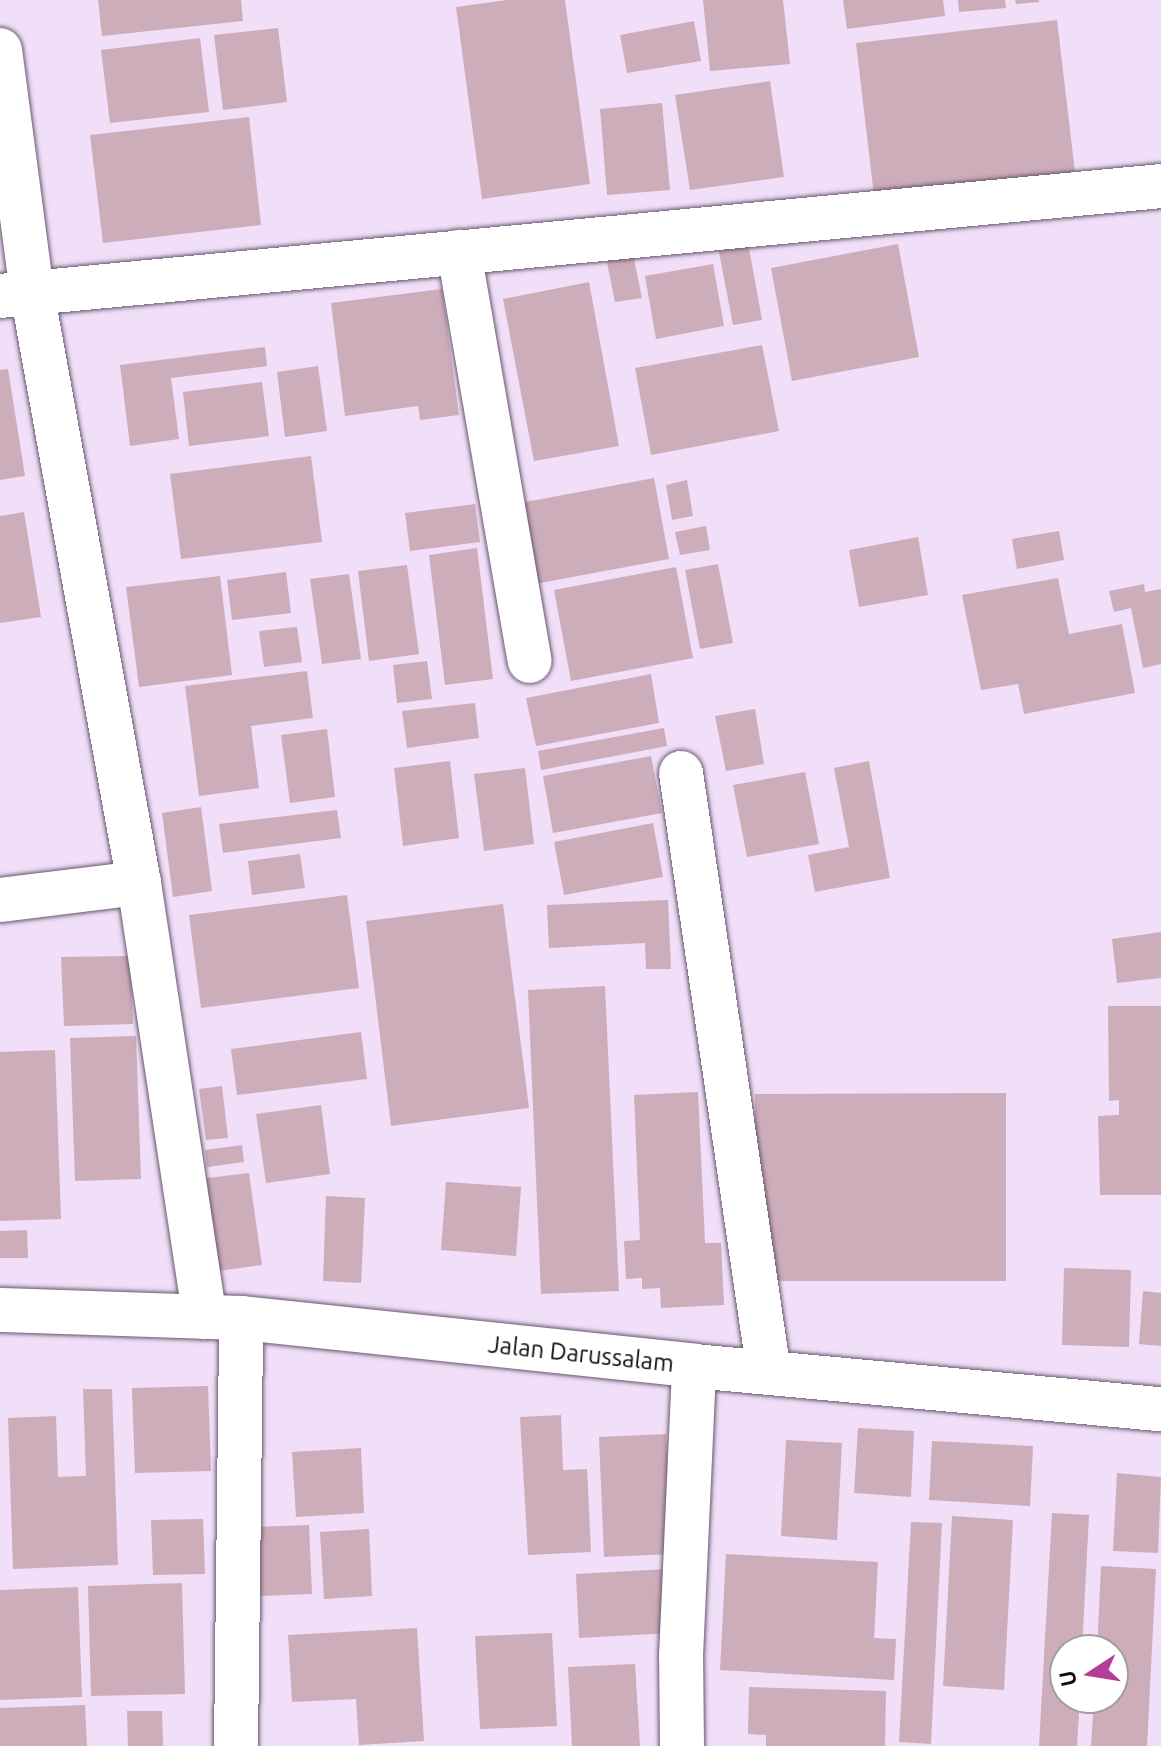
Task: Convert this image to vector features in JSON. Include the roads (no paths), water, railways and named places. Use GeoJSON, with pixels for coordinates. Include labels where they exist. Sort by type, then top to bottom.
{"type":"FeatureCollection","features":[{"type":"Feature","properties":{"kind":"street"},"geometry":{"type":"LineString","coordinates":[[0,50],[16,294],[139,883],[223,1318],[236,1746]]}},
{"type":"Feature","properties":{"kind":"street"},"geometry":{"type":"LineString","coordinates":[[16,294],[1161,186]]}},
{"type":"Feature","properties":{"kind":"street"},"geometry":{"type":"LineString","coordinates":[[459,252],[530,661]]}},
{"type":"Feature","properties":{"kind":"street"},"geometry":{"type":"LineString","coordinates":[[681,773],[769,1373]]}},
{"type":"Feature","properties":{"kind":"street"},"geometry":{"type":"LineString","coordinates":[[0,900],[139,883]]}},
{"type":"Feature","properties":{"kind":"street","name":"Jalan Darussalam"},"geometry":{"type":"LineString","coordinates":[[0,1310],[223,1318],[1161,1409]]}},
{"type":"Feature","properties":{"kind":"street"},"geometry":{"type":"LineString","coordinates":[[682,1746],[681,1656],[694,1366]]}}]}
